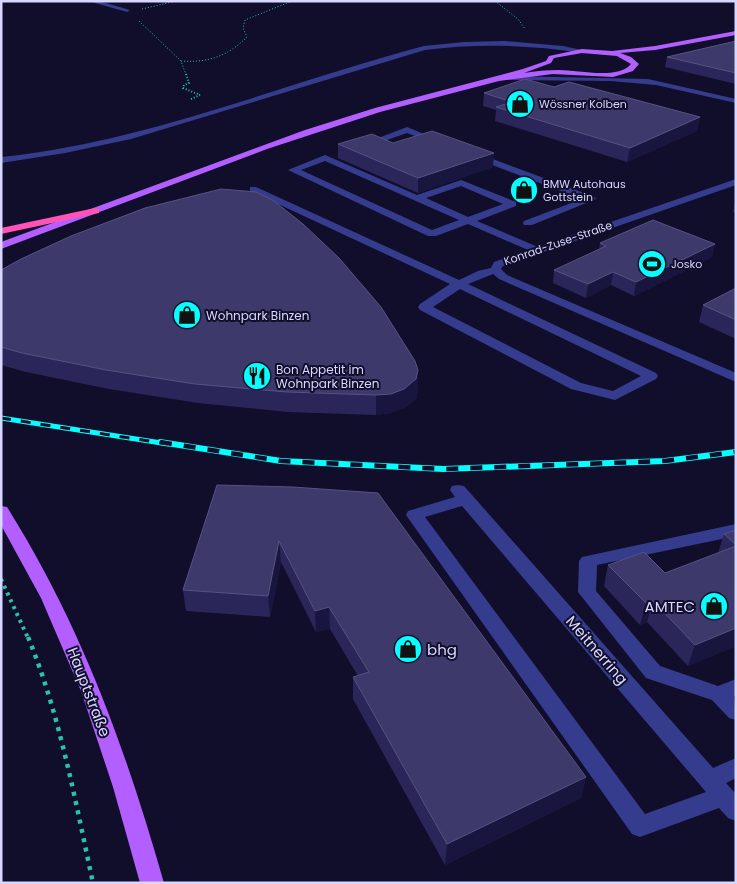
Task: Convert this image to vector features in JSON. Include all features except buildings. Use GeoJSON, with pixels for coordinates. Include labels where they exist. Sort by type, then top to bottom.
{"type":"FeatureCollection","features":[{"type":"Feature","properties":{"kind":"highway"},"geometry":{"type":"LineString","coordinates":[[1,231],[95,211]]}},
{"type":"Feature","properties":{"kind":"main road"},"geometry":{"type":"LineString","coordinates":[[1,246],[351,118],[403,102],[495,79],[552,59],[583,51],[606,52],[656,48],[736,33]]}},
{"type":"Feature","properties":{"kind":"main road"},"geometry":{"type":"LineString","coordinates":[[630,60],[656,48]]}},
{"type":"Feature","properties":{"kind":"main road"},"geometry":{"type":"LineString","coordinates":[[495,79],[561,72],[607,75],[639,70],[630,60],[606,52]]}},
{"type":"Feature","properties":{"kind":"main road"},"geometry":{"type":"LineString","coordinates":[[552,59],[560,69],[578,73]]}},
{"type":"Feature","properties":{"kind":"main road","name":"Hauptstraße"},"geometry":{"type":"LineString","coordinates":[[1,511],[22,542],[77,659],[116,763],[152,883]]}},
{"type":"Feature","properties":{"kind":"street"},"geometry":{"type":"LineString","coordinates":[[91,1],[127,10]]}},
{"type":"Feature","properties":{"kind":"street"},"geometry":{"type":"LineString","coordinates":[[1,160],[87,147],[128,137],[406,52],[466,43],[527,43],[583,51]]}},
{"type":"Feature","properties":{"kind":"street"},"geometry":{"type":"LineString","coordinates":[[527,43],[542,48],[552,59]]}},
{"type":"Feature","properties":{"kind":"street"},"geometry":{"type":"LineString","coordinates":[[639,70],[736,95]]}},
{"type":"Feature","properties":{"kind":"street"},"geometry":{"type":"LineString","coordinates":[[607,75],[624,76],[736,101]]}},
{"type":"Feature","properties":{"kind":"street"},"geometry":{"type":"LineString","coordinates":[[510,78],[611,79],[656,83]]}},
{"type":"Feature","properties":{"kind":"street"},"geometry":{"type":"LineString","coordinates":[[417,198],[461,183],[512,204],[432,234],[293,170],[407,130],[444,144]]}},
{"type":"Feature","properties":{"kind":"street"},"geometry":{"type":"LineString","coordinates":[[462,150],[591,198],[528,223]]}},
{"type":"Feature","properties":{"kind":"street"},"geometry":{"type":"LineString","coordinates":[[325,158],[537,250]]}},
{"type":"Feature","properties":{"kind":"street","name":"Konrad-Zuse-Straße"},"geometry":{"type":"LineString","coordinates":[[735,183],[498,264],[495,270],[503,277],[736,378]]}},
{"type":"Feature","properties":{"kind":"street"},"geometry":{"type":"LineString","coordinates":[[253,189],[459,284],[651,376],[615,396],[576,386],[424,307],[459,284],[482,273],[495,270]]}},
{"type":"Feature","properties":{"kind":"street","name":"Meitnerring"},"geometry":{"type":"LineString","coordinates":[[462,494],[723,796],[640,826],[414,515],[462,494]]}},
{"type":"Feature","properties":{"kind":"street"},"geometry":{"type":"LineString","coordinates":[[736,530],[588,561],[587,592],[653,672],[727,691],[736,712]]}},
{"type":"Feature","properties":{"kind":"street"},"geometry":{"type":"LineString","coordinates":[[723,796],[736,767]]}},
{"type":"Feature","properties":{"kind":"path"},"geometry":{"type":"LineString","coordinates":[[137,9],[153,8],[176,1]]}},
{"type":"Feature","properties":{"kind":"path"},"geometry":{"type":"LineString","coordinates":[[182,61],[205,62],[216,59],[237,47],[247,37],[243,28],[245,20],[292,1]]}},
{"type":"Feature","properties":{"kind":"path"},"geometry":{"type":"LineString","coordinates":[[495,1],[518,19],[526,32]]}},
{"type":"Feature","properties":{"kind":"path"},"geometry":{"type":"LineString","coordinates":[[127,10],[182,61],[189,83],[184,84],[183,88],[200,95]]}},
{"type":"Feature","properties":{"kind":"path"},"geometry":{"type":"LineString","coordinates":[[1,579],[14,604],[47,690],[70,777],[93,883]]}},
{"type":"Feature","properties":{"kind":"railway"},"geometry":{"type":"LineString","coordinates":[[1,418],[168,444]]}},
{"type":"Feature","properties":{"kind":"railway"},"geometry":{"type":"LineString","coordinates":[[160,442],[281,461],[443,469],[665,461],[736,452]]}},
{"type":"Feature","properties":{"kind":"place","name":"Wössner Kolben"},"geometry":{"type":"Point","coordinates":[520,104]}},
{"type":"Feature","properties":{"kind":"place","name":"BMW Autohaus Gottstein"},"geometry":{"type":"Point","coordinates":[524,190]}},
{"type":"Feature","properties":{"kind":"place","name":"Josko"},"geometry":{"type":"Point","coordinates":[652,264]}},
{"type":"Feature","properties":{"kind":"place","name":"Wohnpark Binzen"},"geometry":{"type":"Point","coordinates":[187,315]}},
{"type":"Feature","properties":{"kind":"place","name":"Bon Appetit im Wohnpark Binzen"},"geometry":{"type":"Point","coordinates":[257,376]}},
{"type":"Feature","properties":{"kind":"place","name":"AMTEC"},"geometry":{"type":"Point","coordinates":[714,606]}},
{"type":"Feature","properties":{"kind":"place","name":"bhg"},"geometry":{"type":"Point","coordinates":[408,649]}}]}
